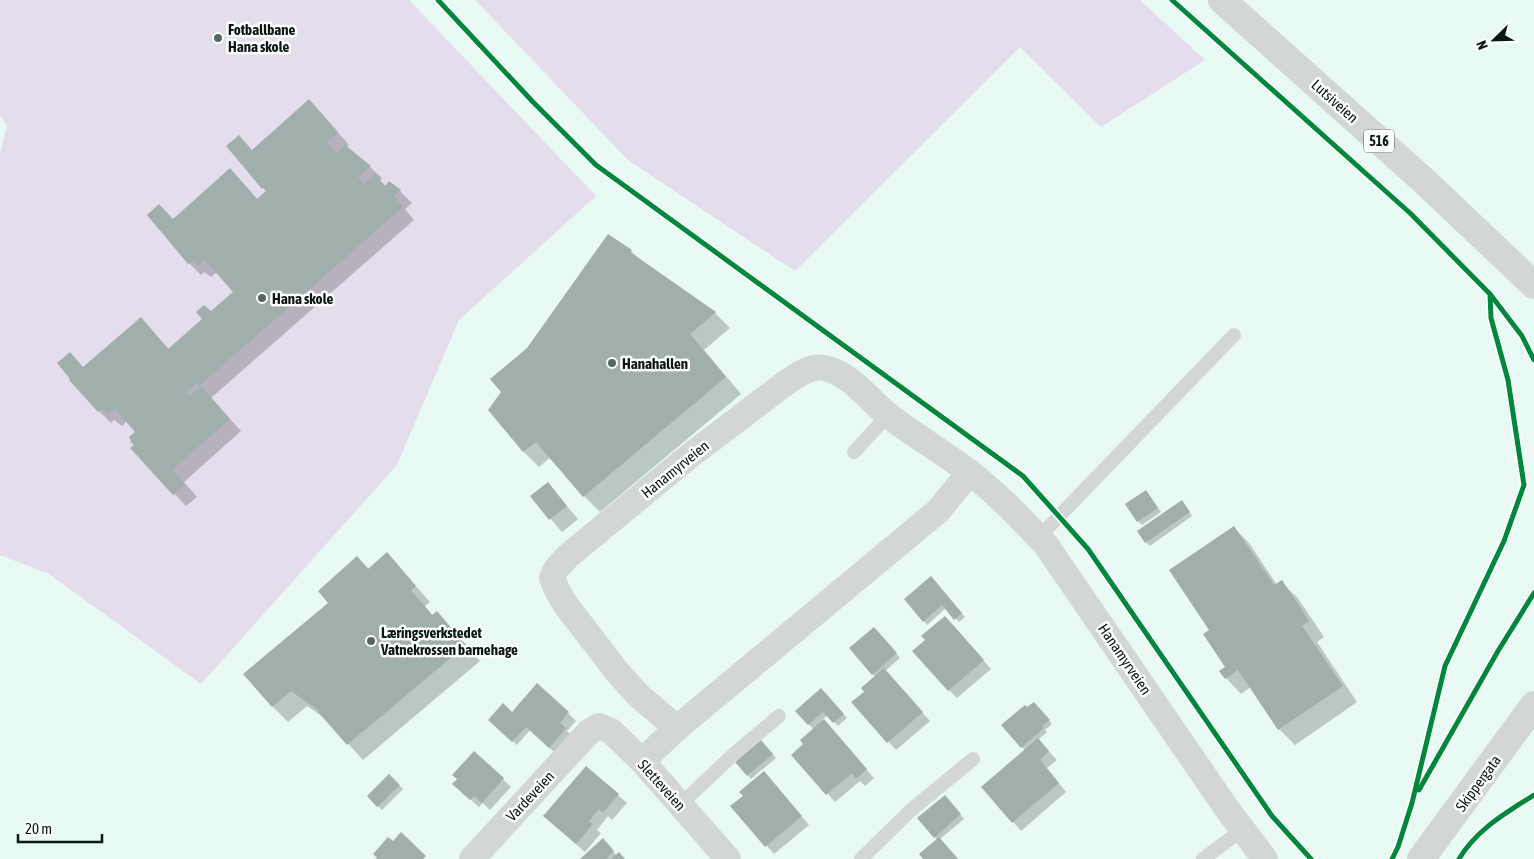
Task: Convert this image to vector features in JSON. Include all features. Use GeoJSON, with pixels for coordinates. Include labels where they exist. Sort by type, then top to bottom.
{"type":"FeatureCollection","features":[{"type":"Feature","properties":{"kind":"main road","name":"Lutsiveien"},"geometry":{"type":"LineString","coordinates":[[1222,0],[1415,173],[1534,285]]}},
{"type":"Feature","properties":{"kind":"main road","name":"Skippergata"},"geometry":{"type":"LineString","coordinates":[[1421,859],[1534,705]]}},
{"type":"Feature","properties":{"kind":"main road","name":"Skippergata"},"geometry":{"type":"LineString","coordinates":[[1444,859],[1459,834],[1534,734]]}},
{"type":"Feature","properties":{"kind":"street","name":"Hanamyrveien"},"geometry":{"type":"LineString","coordinates":[[677,728],[639,696],[619,674],[571,611],[557,590],[552,578],[556,569],[568,556],[687,458],[796,376],[814,368],[822,367],[833,370],[854,384],[888,415],[970,472],[1014,511],[1061,565],[1227,809],[1265,859]]}},
{"type":"Feature","properties":{"kind":"street"},"geometry":{"type":"LineString","coordinates":[[642,761],[677,728],[806,623],[938,511],[970,472]]}},
{"type":"Feature","properties":{"kind":"street","name":"Sletteveien"},"geometry":{"type":"LineString","coordinates":[[589,732],[599,726],[611,731],[642,761],[728,859]]}},
{"type":"Feature","properties":{"kind":"street","name":"Vardeveien"},"geometry":{"type":"LineString","coordinates":[[472,859],[589,732]]}},
{"type":"Feature","properties":{"kind":"lane"},"geometry":{"type":"LineString","coordinates":[[1038,538],[1234,335]]}},
{"type":"Feature","properties":{"kind":"lane"},"geometry":{"type":"LineString","coordinates":[[854,452],[888,415]]}},
{"type":"Feature","properties":{"kind":"lane"},"geometry":{"type":"LineString","coordinates":[[680,804],[735,753],[779,716]]}},
{"type":"Feature","properties":{"kind":"lane"},"geometry":{"type":"LineString","coordinates":[[861,859],[911,810],[973,759]]}},
{"type":"Feature","properties":{"kind":"lane"},"geometry":{"type":"LineString","coordinates":[[1203,859],[1243,829]]}},
{"type":"Feature","properties":{"kind":"shaded area"},"geometry":{"type":"Polygon","coordinates":[[[0,0],[409,0],[596,196],[459,320],[397,465],[201,684],[49,574],[0,555],[0,154],[7,125],[0,116],[0,0]]]}},
{"type":"Feature","properties":{"kind":"shaded area"},"geometry":{"type":"Polygon","coordinates":[[[475,0],[1140,0],[1205,60],[1101,127],[1020,47],[795,271],[628,160],[475,0]]]}},
{"type":"Feature","properties":{"kind":"building","name":"Hana skole"},"geometry":{"type":"Polygon","coordinates":[[[309,99],[338,132],[327,142],[336,153],[345,145],[371,166],[358,177],[364,184],[375,174],[385,186],[389,181],[401,190],[394,196],[403,207],[199,386],[197,383],[186,392],[190,396],[201,386],[230,419],[173,469],[185,484],[173,495],[130,448],[134,445],[129,437],[135,432],[115,409],[109,414],[102,409],[98,412],[69,380],[57,363],[70,352],[83,367],[141,317],[168,349],[202,319],[196,312],[204,305],[211,311],[233,292],[205,260],[198,266],[192,261],[188,264],[147,215],[159,204],[173,219],[230,168],[257,199],[266,191],[262,189],[226,146],[239,135],[252,150],[309,99]]]}},
{"type":"Feature","properties":{"kind":"building","name":"Hanahallen"},"geometry":{"type":"Polygon","coordinates":[[[608,234],[632,250],[630,252],[716,312],[690,334],[726,377],[583,497],[536,442],[523,452],[488,410],[501,392],[490,379],[527,348],[608,234]]]}},
{"type":"Feature","properties":{"kind":"building"},"geometry":{"type":"Polygon","coordinates":[[[548,482],[567,506],[549,520],[530,496],[548,482]]]}},
{"type":"Feature","properties":{"kind":"building"},"geometry":{"type":"Polygon","coordinates":[[[1146,490],[1158,508],[1137,522],[1125,504],[1146,490]]]}},
{"type":"Feature","properties":{"kind":"building"},"geometry":{"type":"Polygon","coordinates":[[[1182,500],[1190,512],[1145,543],[1137,531],[1182,500]]]}},
{"type":"Feature","properties":{"kind":"building"},"geometry":{"type":"Polygon","coordinates":[[[1234,526],[1274,585],[1282,580],[1309,621],[1302,626],[1343,686],[1278,730],[1238,670],[1225,679],[1219,671],[1225,667],[1203,634],[1209,630],[1169,570],[1234,526]]]}},
{"type":"Feature","properties":{"kind":"building"},"geometry":{"type":"Polygon","coordinates":[[[387,552],[416,586],[411,590],[432,615],[437,611],[466,645],[347,745],[319,711],[291,691],[272,707],[243,674],[328,603],[318,591],[357,556],[368,569],[387,552]]]}},
{"type":"Feature","properties":{"kind":"building"},"geometry":{"type":"Polygon","coordinates":[[[931,576],[962,613],[954,620],[942,605],[923,622],[904,599],[931,576]]]}},
{"type":"Feature","properties":{"kind":"building"},"geometry":{"type":"Polygon","coordinates":[[[945,616],[984,660],[948,691],[912,651],[925,640],[921,636],[945,616]]]}},
{"type":"Feature","properties":{"kind":"building"},"geometry":{"type":"Polygon","coordinates":[[[874,627],[897,653],[872,675],[849,648],[874,627]]]}},
{"type":"Feature","properties":{"kind":"building"},"geometry":{"type":"Polygon","coordinates":[[[884,668],[923,712],[887,743],[851,702],[864,692],[861,688],[884,668]]]}},
{"type":"Feature","properties":{"kind":"building"},"geometry":{"type":"Polygon","coordinates":[[[537,683],[569,712],[560,723],[566,728],[549,748],[526,727],[512,742],[488,720],[503,703],[512,712],[537,683]]]}},
{"type":"Feature","properties":{"kind":"building"},"geometry":{"type":"Polygon","coordinates":[[[821,688],[844,714],[833,723],[823,712],[808,725],[795,711],[821,688]]]}},
{"type":"Feature","properties":{"kind":"building"},"geometry":{"type":"Polygon","coordinates":[[[1034,702],[1050,720],[1042,726],[1044,728],[1021,748],[1001,725],[1025,705],[1027,707],[1034,702]]]}},
{"type":"Feature","properties":{"kind":"building"},"geometry":{"type":"Polygon","coordinates":[[[824,719],[867,769],[856,779],[852,773],[826,795],[791,755],[803,744],[800,740],[824,719]]]}},
{"type":"Feature","properties":{"kind":"building"},"geometry":{"type":"Polygon","coordinates":[[[1038,738],[1049,751],[1040,760],[1059,783],[1012,823],[981,787],[1038,738]]]}},
{"type":"Feature","properties":{"kind":"building"},"geometry":{"type":"Polygon","coordinates":[[[761,740],[773,754],[747,776],[735,762],[761,740]]]}},
{"type":"Feature","properties":{"kind":"building"},"geometry":{"type":"Polygon","coordinates":[[[474,751],[504,778],[482,803],[474,796],[470,800],[452,784],[457,779],[452,775],[474,751]]]}},
{"type":"Feature","properties":{"kind":"building"},"geometry":{"type":"Polygon","coordinates":[[[586,766],[619,794],[603,813],[599,809],[589,821],[593,824],[576,844],[543,816],[586,766]]]}},
{"type":"Feature","properties":{"kind":"building"},"geometry":{"type":"Polygon","coordinates":[[[764,771],[802,816],[765,847],[730,806],[743,796],[739,792],[764,771]]]}},
{"type":"Feature","properties":{"kind":"building"},"geometry":{"type":"Polygon","coordinates":[[[389,774],[400,785],[377,807],[367,796],[389,774]]]}},
{"type":"Feature","properties":{"kind":"building"},"geometry":{"type":"Polygon","coordinates":[[[945,795],[961,814],[934,838],[917,818],[945,795]]]}},
{"type":"Feature","properties":{"kind":"building"},"geometry":{"type":"Polygon","coordinates":[[[401,832],[426,856],[423,859],[376,859],[373,854],[388,837],[393,841],[401,832]]]}},
{"type":"Feature","properties":{"kind":"building"},"geometry":{"type":"Polygon","coordinates":[[[939,837],[958,859],[923,859],[919,854],[939,837]]]}},
{"type":"Feature","properties":{"kind":"building"},"geometry":{"type":"Polygon","coordinates":[[[603,838],[614,851],[606,859],[580,859],[603,838]]]}},
{"type":"Feature","properties":{"kind":"building"},"geometry":{"type":"Polygon","coordinates":[[[619,852],[625,859],[611,859],[619,852]]]}},
{"type":"Feature","properties":{"kind":"cycle path"},"geometry":{"type":"LineString","coordinates":[[438,0],[533,102],[596,165],[1023,476],[1088,549],[1272,816],[1311,859]]}},
{"type":"Feature","properties":{"kind":"cycle path"},"geometry":{"type":"LineString","coordinates":[[1172,0],[1410,213],[1490,294],[1522,336],[1534,360]]}},
{"type":"Feature","properties":{"kind":"cycle path"},"geometry":{"type":"LineString","coordinates":[[1392,859],[1398,847],[1412,803],[1445,666],[1504,541],[1524,485],[1508,380],[1491,318],[1490,294]]}},
{"type":"Feature","properties":{"kind":"cycle path"},"geometry":{"type":"LineString","coordinates":[[1419,790],[1498,651],[1534,593]]}},
{"type":"Feature","properties":{"kind":"cycle path"},"geometry":{"type":"LineString","coordinates":[[1459,859],[1466,848],[1483,830],[1534,795]]}},
{"type":"Feature","properties":{"kind":"place","name":"Fotballbane Hana skole"},"geometry":{"type":"Point","coordinates":[218,38]}},
{"type":"Feature","properties":{"kind":"place","name":"Hana skole"},"geometry":{"type":"Point","coordinates":[262,298]}},
{"type":"Feature","properties":{"kind":"place","name":"Hanahallen"},"geometry":{"type":"Point","coordinates":[612,363]}},
{"type":"Feature","properties":{"kind":"place","name":"Læringsverkstedet Vatnekrossen barnehage"},"geometry":{"type":"Point","coordinates":[371,641]}}]}
